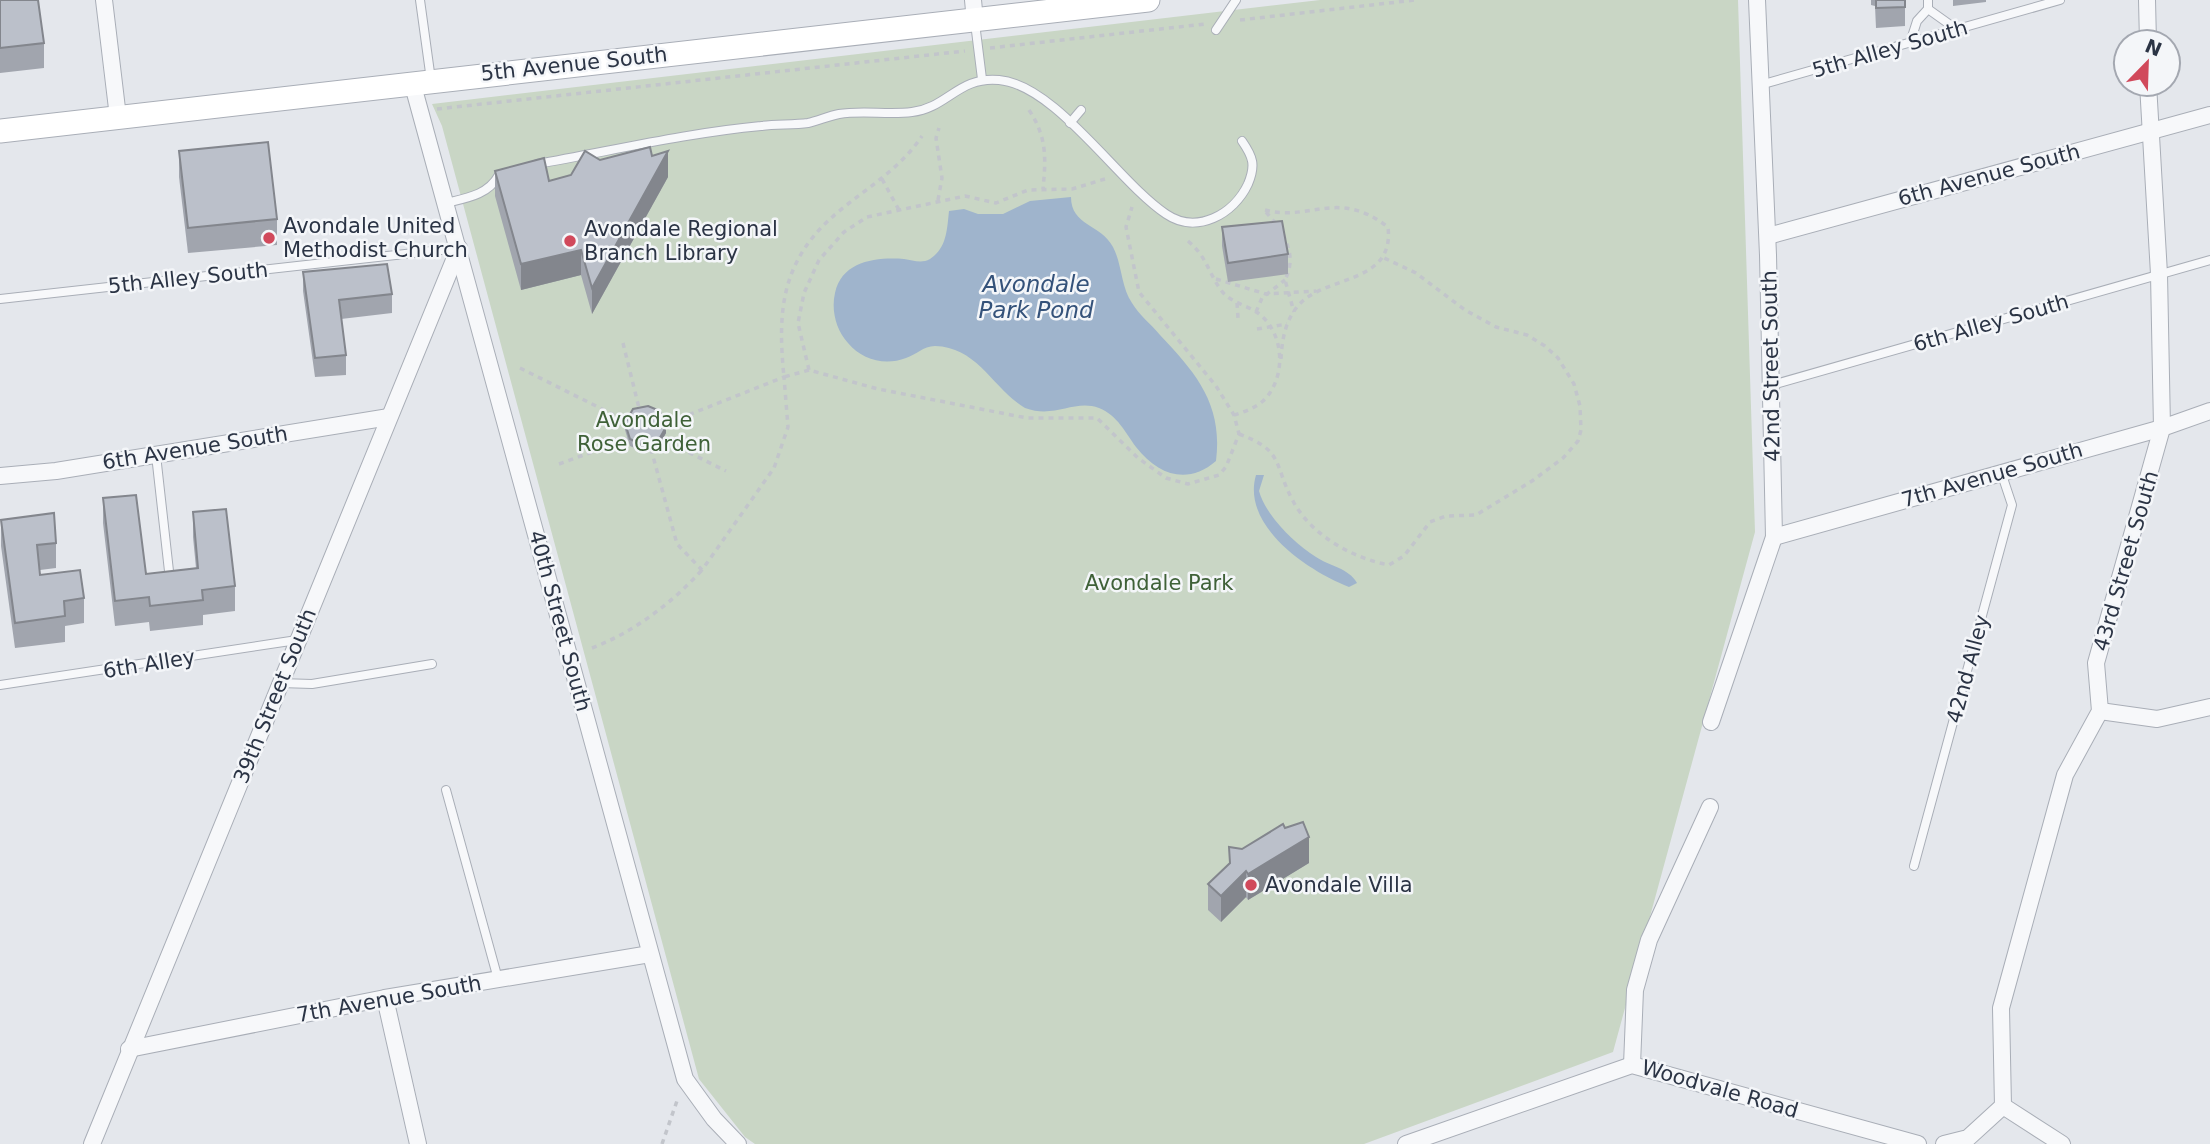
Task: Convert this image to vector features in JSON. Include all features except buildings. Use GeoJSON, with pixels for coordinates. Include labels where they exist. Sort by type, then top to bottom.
{"type":"FeatureCollection","features":[{"type":"Feature","properties":{"kind":"street"},"geometry":{"type":"LineString","coordinates":[[104,0],[118,117]]}},
{"type":"Feature","properties":{"kind":"street","name":"5th Avenue South"},"geometry":{"type":"LineString","coordinates":[[0,131],[421,81],[974,10],[1148,0]]}},
{"type":"Feature","properties":{"kind":"street","name":"42nd Street South"},"geometry":{"type":"LineString","coordinates":[[1711,722],[1774,537],[1768,236],[1757,0]]}},
{"type":"Feature","properties":{"kind":"street"},"geometry":{"type":"LineString","coordinates":[[2147,0],[2148,28]]}},
{"type":"Feature","properties":{"kind":"street","name":"40th Street South"},"geometry":{"type":"LineString","coordinates":[[421,81],[421,110],[685,1079],[714,1119],[738,1144]]}},
{"type":"Feature","properties":{"kind":"street","name":"43rd Street South"},"geometry":{"type":"LineString","coordinates":[[2100,711],[2096,663],[2162,428],[2159,274],[2148,98]]}},
{"type":"Feature","properties":{"kind":"street","name":"6th Avenue South"},"geometry":{"type":"LineString","coordinates":[[1768,236],[2210,115]]}},
{"type":"Feature","properties":{"kind":"street","name":"39th Street South"},"geometry":{"type":"LineString","coordinates":[[92,1144],[458,248]]}},
{"type":"Feature","properties":{"kind":"street","name":"7th Avenue South"},"geometry":{"type":"LineString","coordinates":[[1774,537],[2162,428],[2210,411]]}},
{"type":"Feature","properties":{"kind":"street","name":"6th Avenue South"},"geometry":{"type":"LineString","coordinates":[[0,476],[56,471],[389,417]]}},
{"type":"Feature","properties":{"kind":"street"},"geometry":{"type":"LineString","coordinates":[[1944,1144],[1968,1138],[2003,1106],[2001,1008],[2065,775],[2100,711],[2157,719],[2210,707]]}},
{"type":"Feature","properties":{"kind":"street"},"geometry":{"type":"LineString","coordinates":[[1632,1065],[1635,990],[1649,940],[1710,807]]}},
{"type":"Feature","properties":{"kind":"street","name":"7th Avenue South"},"geometry":{"type":"LineString","coordinates":[[129,1049],[385,998],[650,954]]}},
{"type":"Feature","properties":{"kind":"street"},"geometry":{"type":"LineString","coordinates":[[385,998],[418,1144]]}},
{"type":"Feature","properties":{"kind":"street","name":"Woodvale Road"},"geometry":{"type":"LineString","coordinates":[[1406,1144],[1632,1065],[1918,1144]]}},
{"type":"Feature","properties":{"kind":"street"},"geometry":{"type":"LineString","coordinates":[[2003,1106],[2062,1144]]}},
{"type":"Feature","properties":{"kind":"lane"},"geometry":{"type":"LineString","coordinates":[[420,0],[421,81]]}},
{"type":"Feature","properties":{"kind":"lane"},"geometry":{"type":"LineString","coordinates":[[1218,26],[1236,0]]}},
{"type":"Feature","properties":{"kind":"lane","name":"5th Alley South"},"geometry":{"type":"LineString","coordinates":[[1760,85],[2060,0]]}},
{"type":"Feature","properties":{"kind":"lane"},"geometry":{"type":"LineString","coordinates":[[1910,43],[1917,22],[1928,4],[1956,29]]}},
{"type":"Feature","properties":{"kind":"lane"},"geometry":{"type":"LineString","coordinates":[[974,10],[982,79]]}},
{"type":"Feature","properties":{"kind":"lane"},"geometry":{"type":"LineString","coordinates":[[527,166],[760,126],[809,123],[840,114],[912,112],[928,109],[960,86],[982,79],[1003,80],[1020,86],[1070,123],[1140,193],[1168,215],[1191,223],[1213,219],[1241,197],[1254,169],[1252,155],[1242,141]]}},
{"type":"Feature","properties":{"kind":"lane"},"geometry":{"type":"LineString","coordinates":[[1070,123],[1082,110]]}},
{"type":"Feature","properties":{"kind":"lane"},"geometry":{"type":"LineString","coordinates":[[446,203],[474,196],[493,187],[503,170]]}},
{"type":"Feature","properties":{"kind":"lane","name":"5th Alley South"},"geometry":{"type":"LineString","coordinates":[[0,299],[458,248]]}},
{"type":"Feature","properties":{"kind":"lane","name":"6th Alley South"},"geometry":{"type":"LineString","coordinates":[[1772,385],[2210,260]]}},
{"type":"Feature","properties":{"kind":"lane"},"geometry":{"type":"LineString","coordinates":[[156,455],[171,589]]}},
{"type":"Feature","properties":{"kind":"lane","name":"42nd Alley"},"geometry":{"type":"LineString","coordinates":[[1914,866],[2012,505],[2001,472]]}},
{"type":"Feature","properties":{"kind":"lane","name":"6th Alley"},"geometry":{"type":"LineString","coordinates":[[0,685],[298,640]]}},
{"type":"Feature","properties":{"kind":"lane"},"geometry":{"type":"LineString","coordinates":[[280,683],[312,684],[432,664]]}},
{"type":"Feature","properties":{"kind":"lane"},"geometry":{"type":"LineString","coordinates":[[446,790],[498,979]]}},
{"type":"Feature","properties":{"kind":"path"},"geometry":{"type":"LineString","coordinates":[[421,110],[978,49],[1218,26],[1415,0]]}},
{"type":"Feature","properties":{"kind":"path"},"geometry":{"type":"LineString","coordinates":[[1029,110],[1041,128],[1047,150],[1043,190]]}},
{"type":"Feature","properties":{"kind":"path"},"geometry":{"type":"LineString","coordinates":[[938,200],[942,178],[936,138],[939,128]]}},
{"type":"Feature","properties":{"kind":"path"},"geometry":{"type":"LineString","coordinates":[[592,648],[637,624],[677,596],[702,570],[760,493],[774,468],[788,427],[780,334],[782,301],[794,267],[808,241],[838,212],[910,155],[922,136]]}},
{"type":"Feature","properties":{"kind":"path"},"geometry":{"type":"LineString","coordinates":[[882,179],[899,210]]}},
{"type":"Feature","properties":{"kind":"path"},"geometry":{"type":"LineString","coordinates":[[809,370],[798,323],[804,293],[820,260],[844,232],[867,217],[938,200],[965,196],[996,202],[1028,190],[1072,189],[1105,179]]}},
{"type":"Feature","properties":{"kind":"path"},"geometry":{"type":"LineString","coordinates":[[663,425],[784,377],[809,370],[878,389],[1027,418],[1097,418],[1166,478],[1188,484],[1219,475],[1226,467],[1239,434],[1234,415],[1216,386],[1139,292],[1126,227],[1132,207]]}},
{"type":"Feature","properties":{"kind":"path"},"geometry":{"type":"LineString","coordinates":[[1234,415],[1263,401],[1275,380],[1287,324],[1294,312],[1308,296],[1370,270],[1382,257],[1390,241],[1388,228],[1373,216],[1351,209],[1321,207],[1277,214],[1265,211],[1284,236],[1292,266],[1285,280],[1266,294],[1256,313]]}},
{"type":"Feature","properties":{"kind":"path"},"geometry":{"type":"LineString","coordinates":[[1188,241],[1201,252],[1222,292],[1256,313],[1269,326],[1281,359]]}},
{"type":"Feature","properties":{"kind":"path"},"geometry":{"type":"LineString","coordinates":[[1239,434],[1270,449],[1293,501],[1318,530],[1353,555],[1389,565],[1404,555],[1430,522],[1447,516],[1476,515],[1532,481],[1563,458],[1578,441],[1580,406],[1574,384],[1558,358],[1527,335],[1496,327],[1465,310],[1416,273],[1382,257]]}},
{"type":"Feature","properties":{"kind":"path"},"geometry":{"type":"LineString","coordinates":[[1216,279],[1266,294],[1287,295],[1319,291]]}},
{"type":"Feature","properties":{"kind":"path"},"geometry":{"type":"LineString","coordinates":[[1285,280],[1287,295],[1294,312]]}},
{"type":"Feature","properties":{"kind":"path"},"geometry":{"type":"LineString","coordinates":[[1237,302],[1238,318]]}},
{"type":"Feature","properties":{"kind":"path"},"geometry":{"type":"LineString","coordinates":[[1257,329],[1287,324]]}},
{"type":"Feature","properties":{"kind":"path"},"geometry":{"type":"LineString","coordinates":[[623,344],[641,414]]}},
{"type":"Feature","properties":{"kind":"path"},"geometry":{"type":"LineString","coordinates":[[520,368],[629,423]]}},
{"type":"Feature","properties":{"kind":"path"},"geometry":{"type":"LineString","coordinates":[[559,464],[628,439]]}},
{"type":"Feature","properties":{"kind":"path"},"geometry":{"type":"LineString","coordinates":[[662,439],[726,471]]}},
{"type":"Feature","properties":{"kind":"path"},"geometry":{"type":"LineString","coordinates":[[651,449],[677,544],[702,570]]}},
{"type":"Feature","properties":{"kind":"path"},"geometry":{"type":"LineString","coordinates":[[662,1144],[685,1079]]}},
{"type":"Feature","properties":{"kind":"green space","name":"Avondale Park"},"geometry":{"type":"Polygon","coordinates":[[[1320,0],[1738,0],[1755,532],[1613,1052],[1364,1144],[755,1144],[745,1137],[699,1079],[442,126],[432,104],[1320,0]]]}},
{"type":"Feature","properties":{"kind":"water","name":"Avondale Park Pond"},"geometry":{"type":"Polygon","coordinates":[[[1071,197],[1072,207],[1081,220],[1108,239],[1113,247],[1128,297],[1196,377],[1211,407],[1217,441],[1216,461],[1195,473],[1174,474],[1154,465],[1136,447],[1116,420],[1099,408],[1081,406],[1036,411],[1025,408],[963,353],[950,348],[931,346],[898,360],[874,360],[860,354],[840,332],[834,313],[834,299],[839,282],[845,274],[872,260],[930,259],[943,244],[949,211],[964,209],[978,214],[1003,214],[1030,201],[1071,197]]]}},
{"type":"Feature","properties":{"kind":"water"},"geometry":{"type":"Polygon","coordinates":[[[1256,475],[1264,475],[1259,491],[1268,510],[1290,537],[1321,560],[1344,571],[1357,583],[1349,587],[1333,580],[1298,558],[1282,544],[1268,529],[1258,512],[1254,494],[1256,475]]]}},
{"type":"Feature","properties":{"kind":"place","name":"Avondale United Methodist Church"},"geometry":{"type":"Point","coordinates":[269,238]}},
{"type":"Feature","properties":{"kind":"place","name":"Avondale Regional Branch Library"},"geometry":{"type":"Point","coordinates":[570,241]}},
{"type":"Feature","properties":{"kind":"place","name":"Avondale Villa"},"geometry":{"type":"Point","coordinates":[1251,885]}},
{"type":"Feature","properties":{"kind":"park label","name":"Avondale Rose Garden"},"geometry":{"type":"Point","coordinates":[644,432]}}]}
